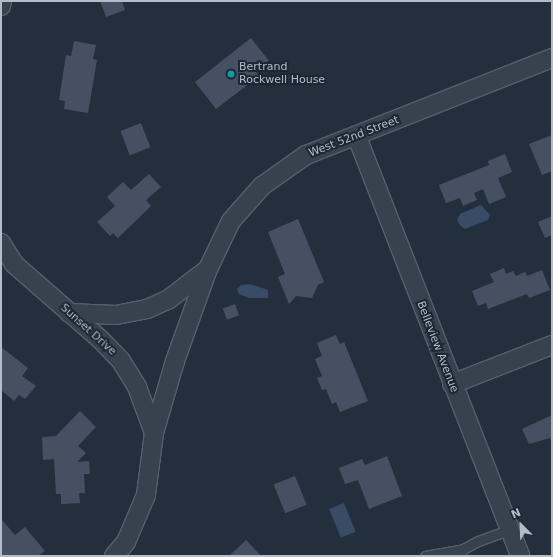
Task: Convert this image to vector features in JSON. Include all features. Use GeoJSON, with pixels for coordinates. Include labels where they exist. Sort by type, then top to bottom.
{"type":"FeatureCollection","features":[{"type":"Feature","properties":{"kind":"street"},"geometry":{"type":"LineString","coordinates":[[1,6],[2,1]]}},
{"type":"Feature","properties":{"kind":"street","name":"West 52nd Street"},"geometry":{"type":"LineString","coordinates":[[69,313],[116,316],[147,309],[169,299],[208,269],[231,221],[262,186],[306,155],[357,137],[552,58]]}},
{"type":"Feature","properties":{"kind":"street","name":"Belleview Avenue"},"geometry":{"type":"LineString","coordinates":[[357,137],[520,556]]}},
{"type":"Feature","properties":{"kind":"street","name":"Sunset Drive"},"geometry":{"type":"LineString","coordinates":[[1,243],[14,264],[69,313],[100,338],[121,361],[136,387],[154,433]]}},
{"type":"Feature","properties":{"kind":"street","name":"Sunset Drive"},"geometry":{"type":"LineString","coordinates":[[114,556],[126,542],[146,495],[154,433],[175,360],[208,269]]}},
{"type":"Feature","properties":{"kind":"street"},"geometry":{"type":"LineString","coordinates":[[452,384],[552,345]]}},
{"type":"Feature","properties":{"kind":"lane"},"geometry":{"type":"LineString","coordinates":[[425,556],[461,552],[509,530]]}},
{"type":"Feature","properties":{"kind":"water"},"geometry":{"type":"Polygon","coordinates":[[[481,205],[490,215],[488,220],[465,229],[460,225],[457,220],[460,214],[481,205]]]}},
{"type":"Feature","properties":{"kind":"water"},"geometry":{"type":"Polygon","coordinates":[[[250,284],[268,290],[268,298],[249,298],[239,294],[237,289],[241,285],[250,284]]]}},
{"type":"Feature","properties":{"kind":"water"},"geometry":{"type":"Polygon","coordinates":[[[344,503],[356,532],[341,538],[329,509],[344,503]]]}},
{"type":"Feature","properties":{"kind":"building"},"geometry":{"type":"Polygon","coordinates":[[[100,1],[122,1],[125,10],[106,17],[100,1]]]}},
{"type":"Feature","properties":{"kind":"building","name":"Bertrand Rockwell House"},"geometry":{"type":"Polygon","coordinates":[[[251,38],[269,61],[255,71],[259,76],[216,109],[195,82],[251,38]]]}},
{"type":"Feature","properties":{"kind":"building"},"geometry":{"type":"Polygon","coordinates":[[[74,41],[96,45],[93,59],[97,60],[88,113],[64,109],[65,101],[59,100],[66,55],[71,56],[74,41]]]}},
{"type":"Feature","properties":{"kind":"building"},"geometry":{"type":"Polygon","coordinates":[[[141,123],[150,147],[130,155],[120,131],[141,123]]]}},
{"type":"Feature","properties":{"kind":"building"},"geometry":{"type":"Polygon","coordinates":[[[552,135],[552,171],[542,175],[529,144],[552,135]]]}},
{"type":"Feature","properties":{"kind":"building"},"geometry":{"type":"Polygon","coordinates":[[[505,154],[512,172],[498,178],[506,197],[489,204],[483,189],[474,193],[477,200],[463,206],[460,198],[446,203],[439,185],[489,165],[488,161],[505,154]]]}},
{"type":"Feature","properties":{"kind":"building"},"geometry":{"type":"Polygon","coordinates":[[[149,174],[161,187],[146,200],[151,206],[118,238],[113,233],[110,236],[97,222],[115,206],[107,197],[123,182],[131,190],[149,174]]]}},
{"type":"Feature","properties":{"kind":"building"},"geometry":{"type":"Polygon","coordinates":[[[552,216],[552,235],[545,238],[538,222],[552,216]]]}},
{"type":"Feature","properties":{"kind":"building"},"geometry":{"type":"Polygon","coordinates":[[[298,219],[324,282],[318,285],[312,298],[296,296],[289,304],[278,277],[285,274],[268,232],[298,219]]]}},
{"type":"Feature","properties":{"kind":"building"},"geometry":{"type":"Polygon","coordinates":[[[504,268],[506,274],[513,271],[516,276],[525,272],[527,276],[542,270],[550,290],[529,298],[527,294],[488,309],[486,303],[478,306],[472,291],[494,282],[490,274],[504,268]]]}},
{"type":"Feature","properties":{"kind":"building"},"geometry":{"type":"Polygon","coordinates":[[[235,304],[239,315],[227,320],[223,308],[235,304]]]}},
{"type":"Feature","properties":{"kind":"building"},"geometry":{"type":"Polygon","coordinates":[[[336,335],[340,344],[344,342],[368,401],[340,412],[336,402],[332,404],[326,389],[322,390],[317,378],[322,376],[315,359],[322,356],[317,343],[336,335]]]}},
{"type":"Feature","properties":{"kind":"building"},"geometry":{"type":"Polygon","coordinates":[[[1,347],[28,368],[22,376],[36,386],[25,399],[19,395],[14,401],[1,390],[1,347]]]}},
{"type":"Feature","properties":{"kind":"building"},"geometry":{"type":"Polygon","coordinates":[[[80,411],[96,427],[78,446],[86,453],[77,462],[89,461],[90,474],[84,474],[85,493],[79,493],[80,503],[61,504],[61,494],[56,494],[54,459],[43,460],[42,437],[56,436],[80,411]]]}},
{"type":"Feature","properties":{"kind":"building"},"geometry":{"type":"Polygon","coordinates":[[[552,415],[552,443],[550,438],[529,444],[522,429],[552,415]]]}},
{"type":"Feature","properties":{"kind":"building"},"geometry":{"type":"Polygon","coordinates":[[[387,456],[402,496],[369,509],[358,480],[345,484],[339,468],[362,459],[365,465],[387,456]]]}},
{"type":"Feature","properties":{"kind":"building"},"geometry":{"type":"Polygon","coordinates":[[[295,476],[307,505],[285,513],[274,485],[295,476]]]}},
{"type":"Feature","properties":{"kind":"building"},"geometry":{"type":"Polygon","coordinates":[[[1,519],[15,535],[25,527],[45,551],[38,556],[1,556],[1,519]]]}},
{"type":"Feature","properties":{"kind":"building"},"geometry":{"type":"Polygon","coordinates":[[[246,540],[261,556],[229,556],[246,540]]]}},
{"type":"Feature","properties":{"kind":"place","name":"Bertrand Rockwell House"},"geometry":{"type":"Point","coordinates":[231,74]}}]}
